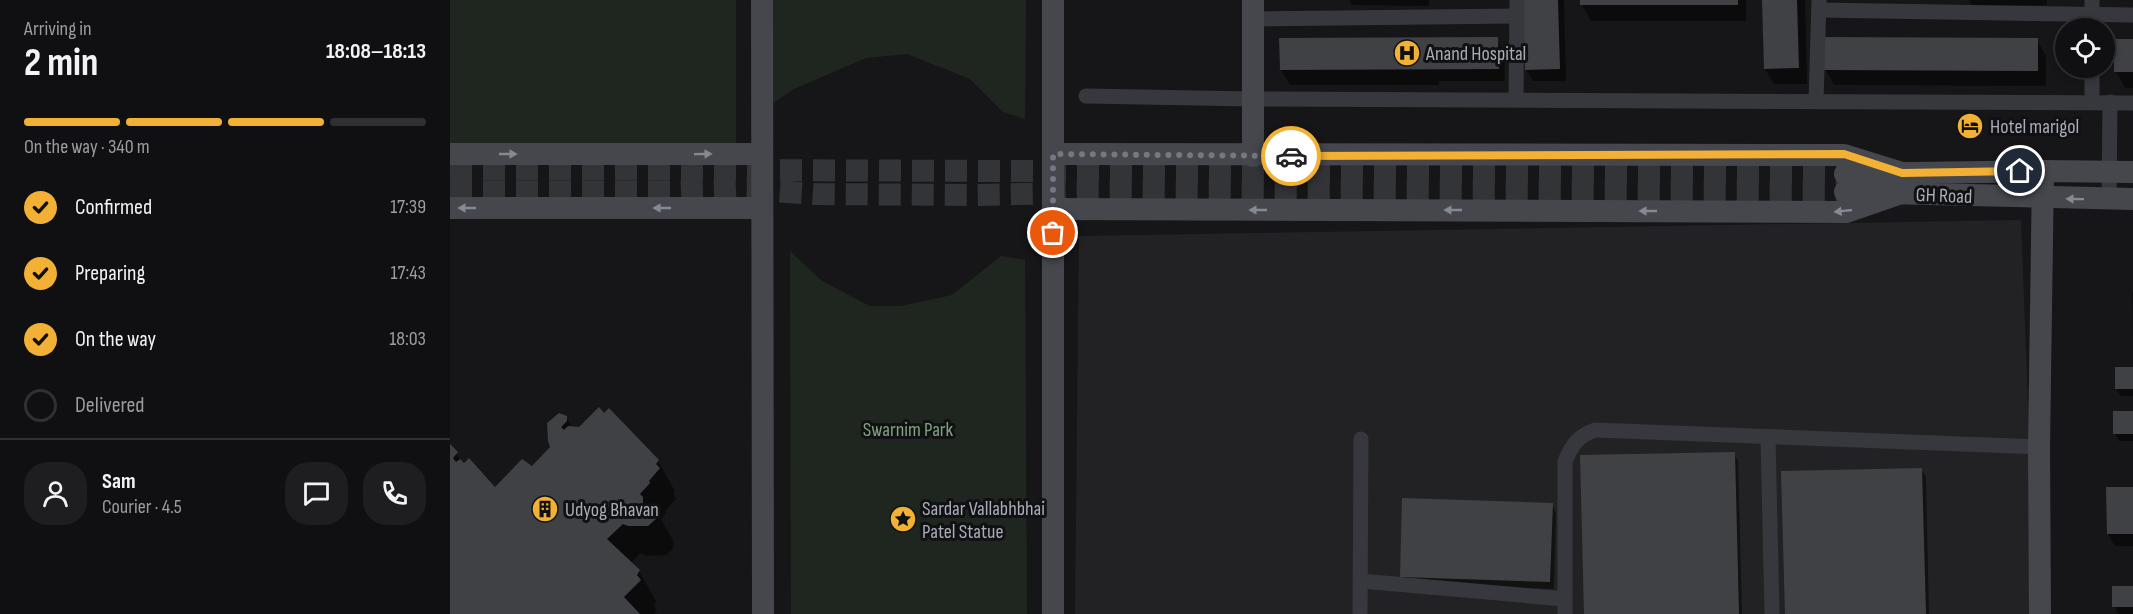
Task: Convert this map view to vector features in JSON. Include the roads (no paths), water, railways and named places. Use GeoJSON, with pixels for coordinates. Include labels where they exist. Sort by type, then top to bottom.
{"type":"FeatureCollection","features":[{"type":"Feature","properties":{"kind":"street"},"geometry":{"type":"LineString","coordinates":[[762,0],[763,614]]}},
{"type":"Feature","properties":{"kind":"street"},"geometry":{"type":"LineString","coordinates":[[1053,0],[1053,614]]}},
{"type":"Feature","properties":{"kind":"street"},"geometry":{"type":"LineString","coordinates":[[1516,100],[1517,0]]}},
{"type":"Feature","properties":{"kind":"street"},"geometry":{"type":"LineString","coordinates":[[1816,101],[1819,5],[2133,15]]}},
{"type":"Feature","properties":{"kind":"street"},"geometry":{"type":"LineString","coordinates":[[1253,156],[1253,10],[1517,16]]}},
{"type":"Feature","properties":{"kind":"street"},"geometry":{"type":"LineString","coordinates":[[2092,78],[2092,102]]}},
{"type":"Feature","properties":{"kind":"street"},"geometry":{"type":"LineString","coordinates":[[1086,96],[1253,99],[2133,103]]}},
{"type":"Feature","properties":{"kind":"street"},"geometry":{"type":"LineString","coordinates":[[2109,200],[2110,102]]}},
{"type":"Feature","properties":{"kind":"street"},"geometry":{"type":"LineString","coordinates":[[450,154],[762,154]]}},
{"type":"Feature","properties":{"kind":"street"},"geometry":{"type":"LineString","coordinates":[[1053,154],[1253,156],[1844,154],[1900,184]]}},
{"type":"Feature","properties":{"kind":"street"},"geometry":{"type":"LineString","coordinates":[[2040,614],[2039,447],[2043,171]]}},
{"type":"Feature","properties":{"kind":"street","name":"GH Road"},"geometry":{"type":"LineString","coordinates":[[1900,184],[2043,171],[2133,172]]}},
{"type":"Feature","properties":{"kind":"street"},"geometry":{"type":"LineString","coordinates":[[1845,183],[1900,184]]}},
{"type":"Feature","properties":{"kind":"street"},"geometry":{"type":"LineString","coordinates":[[1053,209],[1846,212],[1900,184]]}},
{"type":"Feature","properties":{"kind":"street","name":"GH Road"},"geometry":{"type":"LineString","coordinates":[[1900,184],[2044,198],[2133,199]]}},
{"type":"Feature","properties":{"kind":"street"},"geometry":{"type":"LineString","coordinates":[[450,208],[762,208]]}},
{"type":"Feature","properties":{"kind":"street"},"geometry":{"type":"LineString","coordinates":[[1361,581],[1565,607],[1565,461],[1572,444],[1582,435],[1595,430],[2039,447]]}},
{"type":"Feature","properties":{"kind":"street"},"geometry":{"type":"LineString","coordinates":[[1768,437],[1772,614]]}},
{"type":"Feature","properties":{"kind":"street"},"geometry":{"type":"LineString","coordinates":[[1360,614],[1361,439]]}},
{"type":"Feature","properties":{"kind":"tunnel"},"geometry":{"type":"LineString","coordinates":[[450,169],[1845,174]]}},
{"type":"Feature","properties":{"kind":"tunnel"},"geometry":{"type":"LineString","coordinates":[[450,191],[670,192],[747,189],[814,194],[973,195],[1111,192],[1845,192]]}},
{"type":"Feature","properties":{"kind":"place","name":"Anand Hospital"},"geometry":{"type":"Point","coordinates":[1407,53]}},
{"type":"Feature","properties":{"kind":"place","name":"Hotel marigol"},"geometry":{"type":"Point","coordinates":[1970,126]}},
{"type":"Feature","properties":{"kind":"place","name":"Udyog Bhavan"},"geometry":{"type":"Point","coordinates":[545,509]}},
{"type":"Feature","properties":{"kind":"place","name":"Sardar Vallabhbhai Patel Statue"},"geometry":{"type":"Point","coordinates":[903,519]}},
{"type":"Feature","properties":{"kind":"park label","name":"Swarnim Park"},"geometry":{"type":"Point","coordinates":[908,429]}}]}
